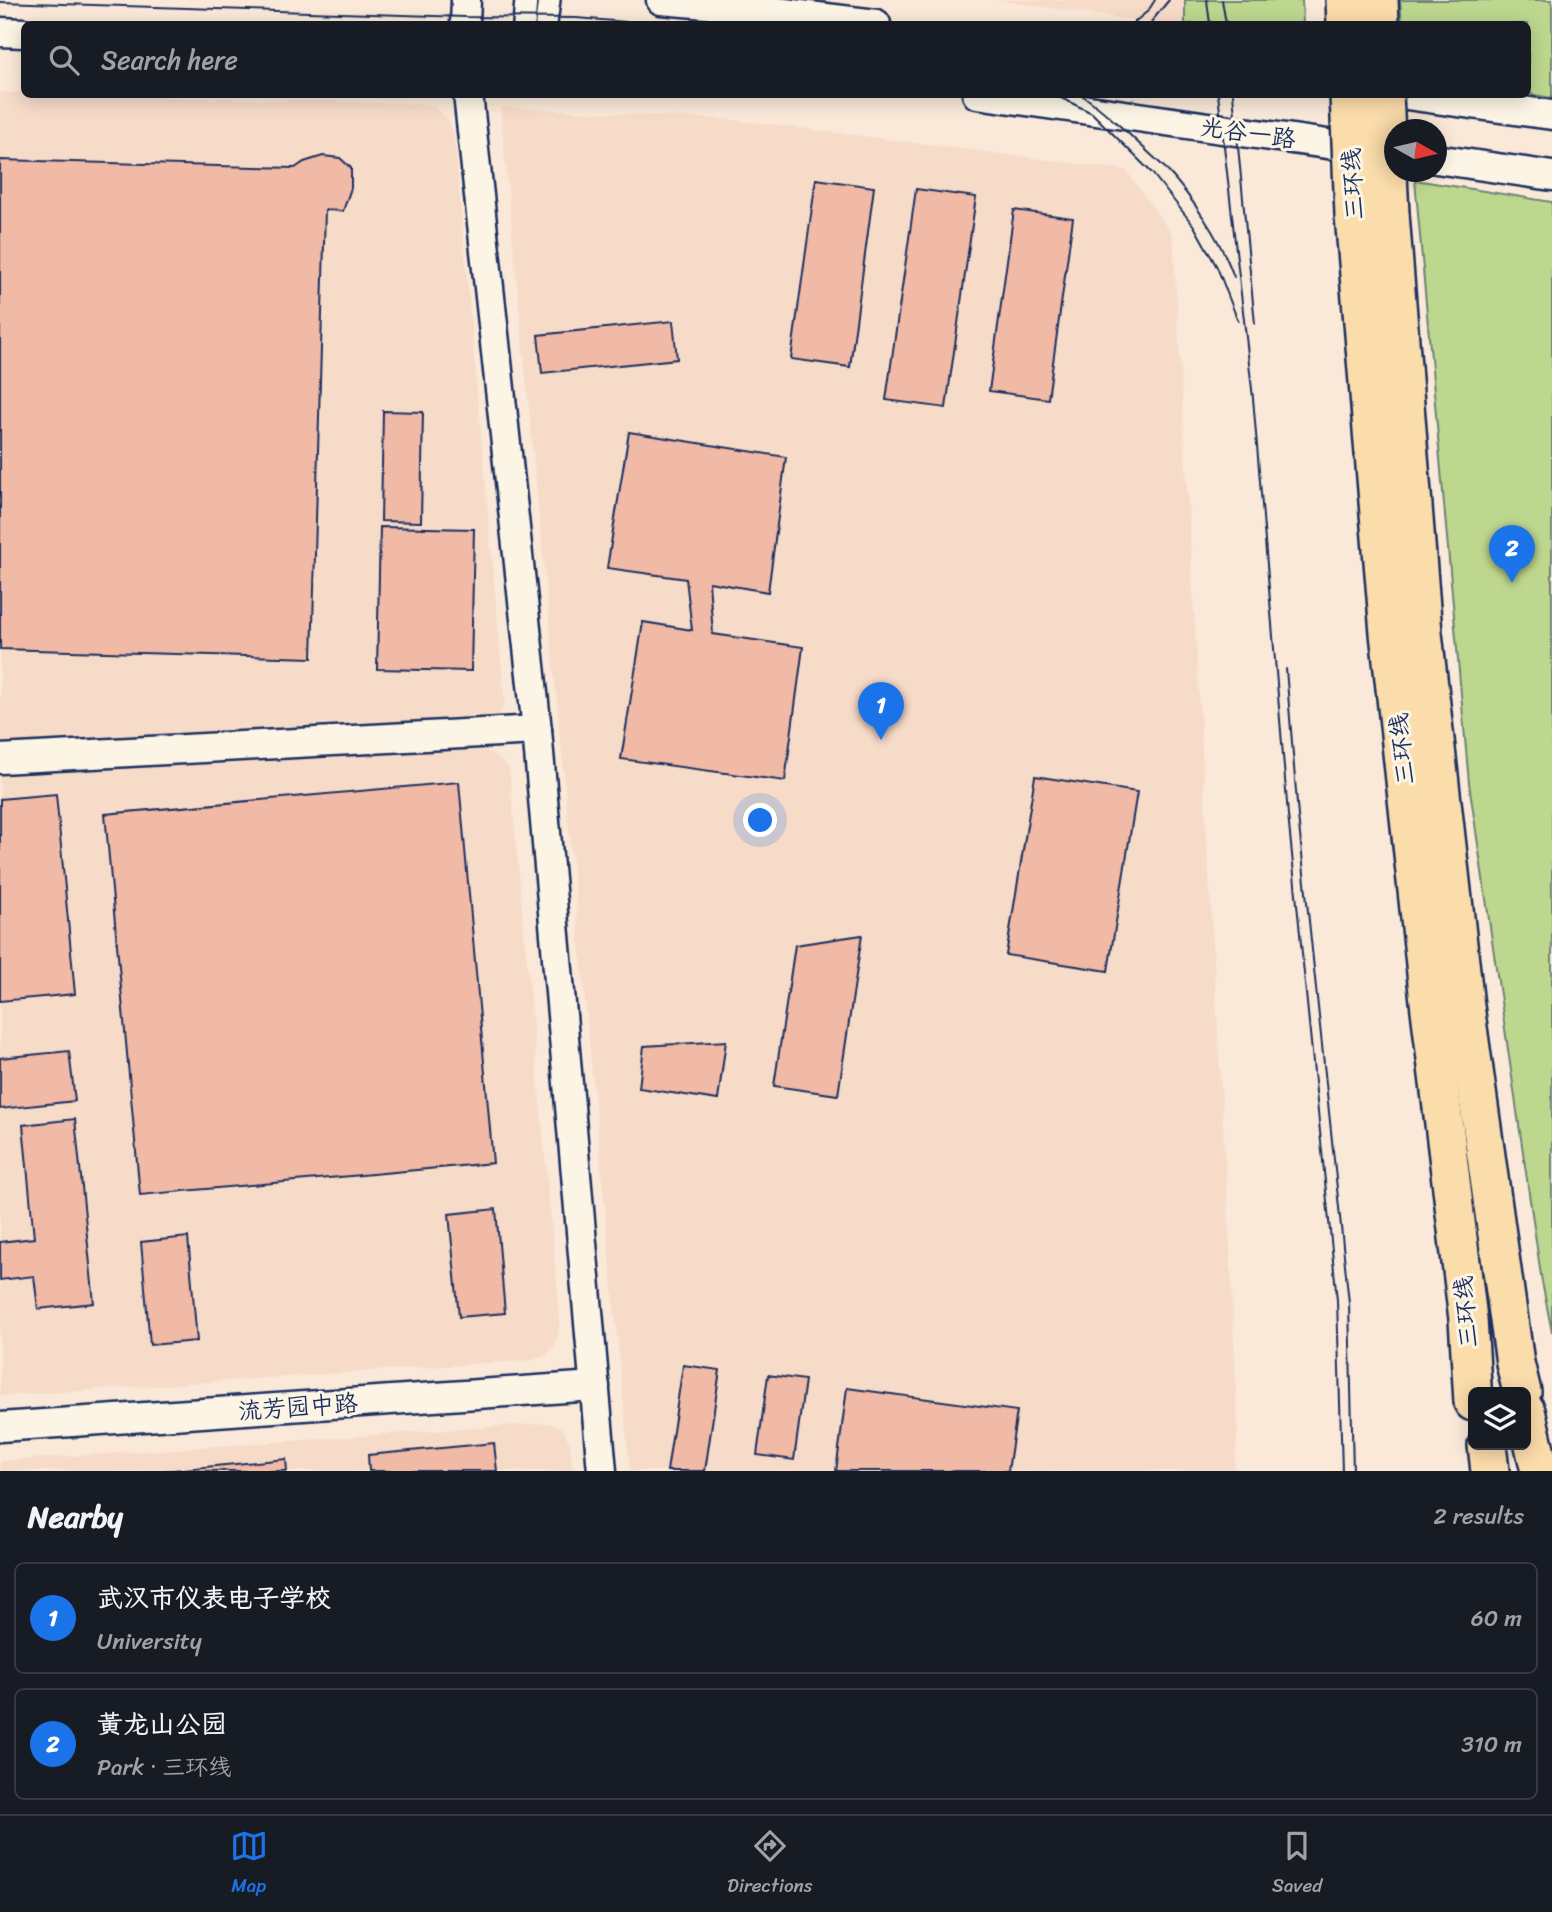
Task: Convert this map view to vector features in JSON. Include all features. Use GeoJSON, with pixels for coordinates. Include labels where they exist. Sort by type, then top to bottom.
{"type":"FeatureCollection","features":[{"type":"Feature","properties":{"kind":"highway"},"geometry":{"type":"LineString","coordinates":[[1345,0],[1346,21]]}},
{"type":"Feature","properties":{"kind":"highway"},"geometry":{"type":"LineString","coordinates":[[1379,0],[1380,21]]}},
{"type":"Feature","properties":{"kind":"highway","name":"三环线"},"geometry":{"type":"LineString","coordinates":[[1349,98],[1354,215],[1389,633],[1468,1319],[1472,1387]]}},
{"type":"Feature","properties":{"kind":"highway","name":"三环线"},"geometry":{"type":"LineString","coordinates":[[1384,98],[1390,214],[1426,661],[1465,1006],[1518,1383]]}},
{"type":"Feature","properties":{"kind":"highway"},"geometry":{"type":"LineString","coordinates":[[1468,1319],[1478,1387]]}},
{"type":"Feature","properties":{"kind":"highway"},"geometry":{"type":"LineString","coordinates":[[1531,1432],[1540,1471]]}},
{"type":"Feature","properties":{"kind":"highway"},"geometry":{"type":"LineString","coordinates":[[1476,1450],[1477,1471]]}},
{"type":"Feature","properties":{"kind":"highway"},"geometry":{"type":"LineString","coordinates":[[1488,1450],[1490,1471]]}},
{"type":"Feature","properties":{"kind":"highway"},"geometry":{"type":"LineString","coordinates":[[1528,1450],[1531,1471]]}},
{"type":"Feature","properties":{"kind":"street"},"geometry":{"type":"LineString","coordinates":[[465,21],[466,0]]}},
{"type":"Feature","properties":{"kind":"street"},"geometry":{"type":"LineString","coordinates":[[524,21],[526,0]]}},
{"type":"Feature","properties":{"kind":"street"},"geometry":{"type":"LineString","coordinates":[[546,21],[549,0]]}},
{"type":"Feature","properties":{"kind":"street"},"geometry":{"type":"LineString","coordinates":[[661,0],[851,21]]}},
{"type":"Feature","properties":{"kind":"street"},"geometry":{"type":"LineString","coordinates":[[0,32],[21,33]]}},
{"type":"Feature","properties":{"kind":"street"},"geometry":{"type":"LineString","coordinates":[[468,98],[537,730],[602,1471]]}},
{"type":"Feature","properties":{"kind":"street","name":"光谷一路"},"geometry":{"type":"LineString","coordinates":[[1005,98],[1384,151]]}},
{"type":"Feature","properties":{"kind":"street"},"geometry":{"type":"LineString","coordinates":[[1428,98],[1552,115]]}},
{"type":"Feature","properties":{"kind":"street"},"geometry":{"type":"LineString","coordinates":[[1447,160],[1552,176]]}},
{"type":"Feature","properties":{"kind":"street"},"geometry":{"type":"LineString","coordinates":[[0,759],[537,730]]}},
{"type":"Feature","properties":{"kind":"street","name":"流芳园中路"},"geometry":{"type":"LineString","coordinates":[[0,1427],[595,1386]]}},
{"type":"Feature","properties":{"kind":"shaded area"},"geometry":{"type":"Polygon","coordinates":[[[995,0],[1185,0],[1185,21],[1139,21],[995,0]]]}},
{"type":"Feature","properties":{"kind":"shaded area"},"geometry":{"type":"Polygon","coordinates":[[[0,92],[21,93],[21,98],[196,98],[433,106],[448,119],[454,133],[505,703],[500,715],[487,723],[0,743],[0,92]]]}},
{"type":"Feature","properties":{"kind":"shaded area"},"geometry":{"type":"Polygon","coordinates":[[[500,107],[738,120],[1126,170],[1173,235],[1230,1245],[1238,1431],[1234,1471],[630,1471],[500,107]]]}},
{"type":"Feature","properties":{"kind":"shaded area"},"geometry":{"type":"Polygon","coordinates":[[[477,749],[491,753],[509,767],[560,1317],[554,1346],[547,1355],[533,1360],[0,1396],[0,772],[477,749]]]}},
{"type":"Feature","properties":{"kind":"shaded area"},"geometry":{"type":"Polygon","coordinates":[[[548,1423],[562,1428],[570,1443],[573,1471],[0,1471],[0,1461],[548,1423]]]}},
{"type":"Feature","properties":{"kind":"green space"},"geometry":{"type":"Polygon","coordinates":[[[1185,0],[1302,0],[1303,21],[1185,21],[1185,0]]]}},
{"type":"Feature","properties":{"kind":"green space"},"geometry":{"type":"Polygon","coordinates":[[[1400,0],[1552,0],[1552,98],[1531,94],[1531,21],[1402,21],[1400,0]]]}},
{"type":"Feature","properties":{"kind":"green space"},"geometry":{"type":"Polygon","coordinates":[[[1415,182],[1552,202],[1552,1332],[1542,1282],[1469,783],[1415,182]]]}},
{"type":"Feature","properties":{"kind":"building"},"geometry":{"type":"Polygon","coordinates":[[[323,156],[340,158],[351,168],[351,188],[343,211],[325,210],[312,658],[0,649],[0,160],[295,168],[323,156]]]}},
{"type":"Feature","properties":{"kind":"building"},"geometry":{"type":"Polygon","coordinates":[[[816,179],[874,187],[850,367],[791,359],[816,179]]]}},
{"type":"Feature","properties":{"kind":"building"},"geometry":{"type":"Polygon","coordinates":[[[916,189],[976,197],[946,408],[886,400],[916,189]]]}},
{"type":"Feature","properties":{"kind":"building"},"geometry":{"type":"Polygon","coordinates":[[[1014,210],[1073,218],[1048,399],[989,391],[1014,210]]]}},
{"type":"Feature","properties":{"kind":"building"},"geometry":{"type":"Polygon","coordinates":[[[673,321],[677,359],[542,373],[538,335],[673,321]]]}},
{"type":"Feature","properties":{"kind":"building"},"geometry":{"type":"Polygon","coordinates":[[[383,411],[423,412],[421,522],[381,521],[383,411]]]}},
{"type":"Feature","properties":{"kind":"building"},"geometry":{"type":"Polygon","coordinates":[[[629,432],[786,457],[768,592],[709,582],[713,634],[803,647],[785,781],[621,759],[643,622],[692,630],[686,579],[607,568],[629,432]]]}},
{"type":"Feature","properties":{"kind":"building"},"geometry":{"type":"Polygon","coordinates":[[[380,527],[474,529],[471,671],[377,669],[380,527]]]}},
{"type":"Feature","properties":{"kind":"building"},"geometry":{"type":"Polygon","coordinates":[[[1035,776],[1137,792],[1108,971],[1006,955],[1035,776]]]}},
{"type":"Feature","properties":{"kind":"building"},"geometry":{"type":"Polygon","coordinates":[[[459,782],[493,1163],[140,1195],[105,814],[459,782]]]}},
{"type":"Feature","properties":{"kind":"building"},"geometry":{"type":"Polygon","coordinates":[[[56,794],[75,994],[0,1001],[0,799],[56,794]]]}},
{"type":"Feature","properties":{"kind":"building"},"geometry":{"type":"Polygon","coordinates":[[[862,935],[838,1095],[774,1086],[795,945],[862,935]]]}},
{"type":"Feature","properties":{"kind":"building"},"geometry":{"type":"Polygon","coordinates":[[[726,1041],[718,1100],[639,1088],[644,1046],[726,1041]]]}},
{"type":"Feature","properties":{"kind":"building"},"geometry":{"type":"Polygon","coordinates":[[[69,1051],[75,1101],[0,1109],[0,1058],[69,1051]]]}},
{"type":"Feature","properties":{"kind":"building"},"geometry":{"type":"Polygon","coordinates":[[[75,1119],[94,1303],[38,1309],[34,1276],[0,1280],[0,1242],[34,1238],[23,1125],[75,1119]]]}},
{"type":"Feature","properties":{"kind":"building"},"geometry":{"type":"Polygon","coordinates":[[[496,1209],[505,1313],[459,1317],[449,1214],[496,1209]]]}},
{"type":"Feature","properties":{"kind":"building"},"geometry":{"type":"Polygon","coordinates":[[[188,1237],[197,1341],[150,1345],[141,1242],[188,1237]]]}},
{"type":"Feature","properties":{"kind":"building"},"geometry":{"type":"Polygon","coordinates":[[[683,1365],[720,1370],[705,1471],[667,1471],[683,1365]]]}},
{"type":"Feature","properties":{"kind":"building"},"geometry":{"type":"Polygon","coordinates":[[[768,1375],[805,1380],[794,1460],[757,1455],[768,1375]]]}},
{"type":"Feature","properties":{"kind":"building"},"geometry":{"type":"Polygon","coordinates":[[[847,1388],[1017,1411],[1008,1471],[836,1471],[847,1388]]]}},
{"type":"Feature","properties":{"kind":"building"},"geometry":{"type":"Polygon","coordinates":[[[494,1443],[497,1471],[369,1471],[368,1455],[494,1443]]]}},
{"type":"Feature","properties":{"kind":"building"},"geometry":{"type":"Polygon","coordinates":[[[286,1459],[287,1471],[163,1471],[286,1459]]]}},
{"type":"Feature","properties":{"kind":"tram line"},"geometry":{"type":"LineString","coordinates":[[1136,21],[1148,11],[1155,0]]}},
{"type":"Feature","properties":{"kind":"tram line"},"geometry":{"type":"LineString","coordinates":[[1152,21],[1169,0]]}},
{"type":"Feature","properties":{"kind":"tram line"},"geometry":{"type":"LineString","coordinates":[[1207,0],[1210,21]]}},
{"type":"Feature","properties":{"kind":"tram line"},"geometry":{"type":"LineString","coordinates":[[1222,0],[1226,21]]}},
{"type":"Feature","properties":{"kind":"tram line"},"geometry":{"type":"LineString","coordinates":[[0,2],[614,21]]}},
{"type":"Feature","properties":{"kind":"tram line"},"geometry":{"type":"LineString","coordinates":[[1061,98],[1092,113],[1152,173],[1194,226],[1217,267],[1238,321]]}},
{"type":"Feature","properties":{"kind":"tram line"},"geometry":{"type":"LineString","coordinates":[[1086,98],[1130,135],[1175,179],[1214,234],[1234,277]]}},
{"type":"Feature","properties":{"kind":"tram line"},"geometry":{"type":"LineString","coordinates":[[1218,98],[1253,398],[1288,815],[1337,1300],[1342,1471]]}},
{"type":"Feature","properties":{"kind":"tram line"},"geometry":{"type":"LineString","coordinates":[[1233,98],[1255,324]]}},
{"type":"Feature","properties":{"kind":"tram line"},"geometry":{"type":"LineString","coordinates":[[1286,669],[1298,816],[1349,1303],[1353,1471]]}},
{"type":"Feature","properties":{"kind":"place","name":"黄龙山公园"},"geometry":{"type":"Point","coordinates":[1512,583]}},
{"type":"Feature","properties":{"kind":"place","name":"武汉市仪表电子学校"},"geometry":{"type":"Point","coordinates":[881,740]}}]}
